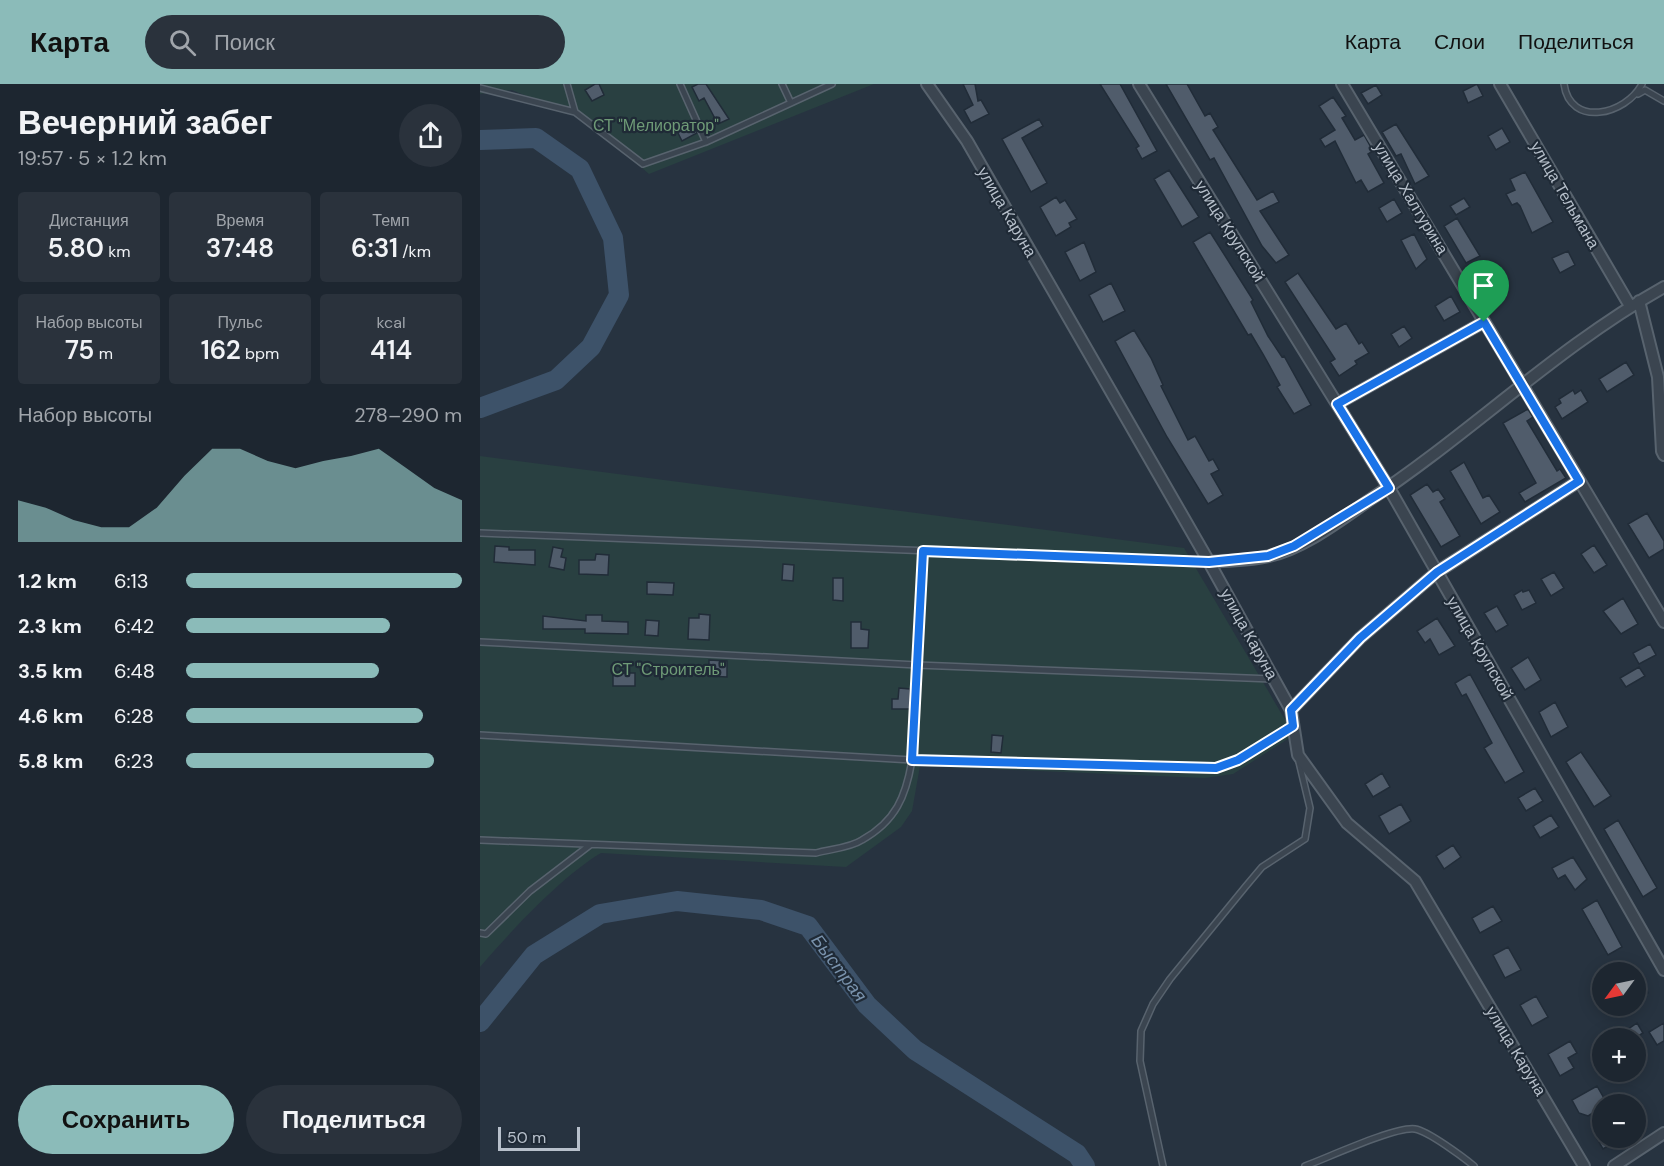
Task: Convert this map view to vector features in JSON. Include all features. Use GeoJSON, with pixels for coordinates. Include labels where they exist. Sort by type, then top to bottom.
{"type":"FeatureCollection","features":[{"type":"Feature","properties":{"kind":"street","name":"улица Каруна"},"geometry":{"type":"LineString","coordinates":[[927,84],[967,141],[1274,679],[1291,710],[1298,755],[1347,823],[1415,881],[1584,1166]]}},
{"type":"Feature","properties":{"kind":"street","name":"улица Крупской"},"geometry":{"type":"LineString","coordinates":[[1139,84],[1389,488],[1664,970]]}},
{"type":"Feature","properties":{"kind":"street","name":"улица Халтурина"},"geometry":{"type":"LineString","coordinates":[[1342,84],[1664,622]]}},
{"type":"Feature","properties":{"kind":"street","name":"улица Тельмана"},"geometry":{"type":"LineString","coordinates":[[1500,84],[1635,304],[1658,377],[1664,455]]}},
{"type":"Feature","properties":{"kind":"street"},"geometry":{"type":"LineString","coordinates":[[1209,562],[1268,556],[1294,546],[1389,488],[1600,325],[1664,287]]}},
{"type":"Feature","properties":{"kind":"street"},"geometry":{"type":"LineString","coordinates":[[1337,404],[1484,322]]}},
{"type":"Feature","properties":{"kind":"street"},"geometry":{"type":"LineString","coordinates":[[1291,710],[1374,626],[1437,572],[1579,481]]}},
{"type":"Feature","properties":{"kind":"street"},"geometry":{"type":"LineString","coordinates":[[1614,1166],[1664,1133]]}},
{"type":"Feature","properties":{"kind":"lane"},"geometry":{"type":"LineString","coordinates":[[567,84],[575,112]]}},
{"type":"Feature","properties":{"kind":"lane"},"geometry":{"type":"LineString","coordinates":[[680,84],[706,142]]}},
{"type":"Feature","properties":{"kind":"lane"},"geometry":{"type":"LineString","coordinates":[[782,84],[791,103]]}},
{"type":"Feature","properties":{"kind":"lane"},"geometry":{"type":"LineString","coordinates":[[480,88],[575,112],[643,164],[706,142],[832,84]]}},
{"type":"Feature","properties":{"kind":"lane"},"geometry":{"type":"LineString","coordinates":[[1564,84],[1566,95],[1574,107],[1590,114],[1610,111],[1645,90],[1664,101]]}},
{"type":"Feature","properties":{"kind":"lane"},"geometry":{"type":"LineString","coordinates":[[1637,94],[1642,84]]}},
{"type":"Feature","properties":{"kind":"lane"},"geometry":{"type":"LineString","coordinates":[[480,533],[1209,562]]}},
{"type":"Feature","properties":{"kind":"lane"},"geometry":{"type":"LineString","coordinates":[[480,840],[816,853],[861,841],[899,807],[908,787],[912,760],[923,551]]}},
{"type":"Feature","properties":{"kind":"lane"},"geometry":{"type":"LineString","coordinates":[[480,642],[917,665],[1274,679]]}},
{"type":"Feature","properties":{"kind":"lane"},"geometry":{"type":"LineString","coordinates":[[480,735],[912,760],[1216,768],[1238,760],[1293,726]]}},
{"type":"Feature","properties":{"kind":"lane"},"geometry":{"type":"LineString","coordinates":[[1163,1166],[1140,1061],[1141,1031],[1153,1004],[1170,979],[1262,867],[1305,839],[1310,808],[1298,755]]}},
{"type":"Feature","properties":{"kind":"lane"},"geometry":{"type":"LineString","coordinates":[[480,933],[486,934],[530,891],[591,844]]}},
{"type":"Feature","properties":{"kind":"lane"},"geometry":{"type":"LineString","coordinates":[[1305,1166],[1397,1132],[1416,1129],[1458,1153],[1474,1166]]}},
{"type":"Feature","properties":{"kind":"green space","name":"СТ \"Мелиоратор\""},"geometry":{"type":"Polygon","coordinates":[[[480,84],[874,84],[649,174],[587,121],[512,90],[480,94],[480,84]]]}},
{"type":"Feature","properties":{"kind":"green space","name":"СТ \"Строитель\""},"geometry":{"type":"Polygon","coordinates":[[[480,456],[1184,548],[1294,735],[1233,774],[1205,778],[920,766],[912,811],[901,827],[846,867],[601,853],[553,890],[480,967],[480,456]]]}},
{"type":"Feature","properties":{"kind":"building"},"geometry":{"type":"Polygon","coordinates":[[[599,84],[604,95],[592,101],[585,90],[599,84]]]}},
{"type":"Feature","properties":{"kind":"building"},"geometry":{"type":"Polygon","coordinates":[[[706,84],[729,119],[718,124],[704,98],[699,101],[692,87],[706,84]]]}},
{"type":"Feature","properties":{"kind":"building"},"geometry":{"type":"Polygon","coordinates":[[[963,84],[975,84],[978,101],[981,100],[989,114],[971,123],[964,110],[973,105],[963,84]]]}},
{"type":"Feature","properties":{"kind":"building"},"geometry":{"type":"Polygon","coordinates":[[[1100,84],[1120,84],[1157,151],[1142,159],[1136,148],[1139,146],[1100,84]]]}},
{"type":"Feature","properties":{"kind":"building"},"geometry":{"type":"Polygon","coordinates":[[[1166,84],[1187,84],[1205,116],[1210,113],[1218,127],[1213,130],[1257,200],[1273,191],[1279,202],[1260,211],[1289,255],[1276,263],[1262,246],[1214,158],[1210,160],[1166,84]]]}},
{"type":"Feature","properties":{"kind":"building"},"geometry":{"type":"Polygon","coordinates":[[[1477,84],[1483,96],[1468,103],[1463,91],[1477,84]]]}},
{"type":"Feature","properties":{"kind":"building"},"geometry":{"type":"Polygon","coordinates":[[[1376,85],[1382,95],[1368,104],[1361,93],[1376,85]]]}},
{"type":"Feature","properties":{"kind":"building"},"geometry":{"type":"Polygon","coordinates":[[[1333,97],[1346,116],[1342,118],[1355,140],[1364,135],[1373,151],[1368,154],[1384,183],[1368,192],[1361,180],[1356,183],[1335,141],[1325,147],[1320,139],[1335,130],[1319,106],[1333,97]]]}},
{"type":"Feature","properties":{"kind":"building"},"geometry":{"type":"Polygon","coordinates":[[[1039,119],[1043,126],[1022,138],[1047,183],[1031,192],[1002,139],[1039,119]]]}},
{"type":"Feature","properties":{"kind":"building"},"geometry":{"type":"Polygon","coordinates":[[[692,123],[697,133],[682,141],[677,131],[692,123]]]}},
{"type":"Feature","properties":{"kind":"building"},"geometry":{"type":"Polygon","coordinates":[[[1396,124],[1429,176],[1415,184],[1401,154],[1396,156],[1382,132],[1396,124]]]}},
{"type":"Feature","properties":{"kind":"building"},"geometry":{"type":"Polygon","coordinates":[[[1502,128],[1510,142],[1496,150],[1488,136],[1502,128]]]}},
{"type":"Feature","properties":{"kind":"building"},"geometry":{"type":"Polygon","coordinates":[[[1169,170],[1199,217],[1182,227],[1154,179],[1169,170]]]}},
{"type":"Feature","properties":{"kind":"building"},"geometry":{"type":"Polygon","coordinates":[[[1525,172],[1553,222],[1532,233],[1520,206],[1517,203],[1512,205],[1506,194],[1515,190],[1510,179],[1525,172]]]}},
{"type":"Feature","properties":{"kind":"building"},"geometry":{"type":"Polygon","coordinates":[[[1056,197],[1060,203],[1065,200],[1077,219],[1069,223],[1071,227],[1056,236],[1040,207],[1056,197]]]}},
{"type":"Feature","properties":{"kind":"building"},"geometry":{"type":"Polygon","coordinates":[[[1464,198],[1470,207],[1456,215],[1450,206],[1464,198]]]}},
{"type":"Feature","properties":{"kind":"building"},"geometry":{"type":"Polygon","coordinates":[[[1394,199],[1402,213],[1387,222],[1379,208],[1394,199]]]}},
{"type":"Feature","properties":{"kind":"building"},"geometry":{"type":"Polygon","coordinates":[[[1457,218],[1480,256],[1466,263],[1444,226],[1457,218]]]}},
{"type":"Feature","properties":{"kind":"building"},"geometry":{"type":"Polygon","coordinates":[[[1210,232],[1253,300],[1251,302],[1268,336],[1282,357],[1284,356],[1311,405],[1294,414],[1277,387],[1280,385],[1263,354],[1251,334],[1248,335],[1193,242],[1210,232]]]}},
{"type":"Feature","properties":{"kind":"building"},"geometry":{"type":"Polygon","coordinates":[[[1414,234],[1427,259],[1416,269],[1401,240],[1414,234]]]}},
{"type":"Feature","properties":{"kind":"building"},"geometry":{"type":"Polygon","coordinates":[[[1084,242],[1096,272],[1080,281],[1065,252],[1084,242]]]}},
{"type":"Feature","properties":{"kind":"building"},"geometry":{"type":"Polygon","coordinates":[[[1568,251],[1575,265],[1560,273],[1552,258],[1568,251]]]}},
{"type":"Feature","properties":{"kind":"building"},"geometry":{"type":"Polygon","coordinates":[[[1298,273],[1336,329],[1346,323],[1359,344],[1362,342],[1369,353],[1355,361],[1357,364],[1339,376],[1330,362],[1335,359],[1285,282],[1298,273]]]}},
{"type":"Feature","properties":{"kind":"building"},"geometry":{"type":"Polygon","coordinates":[[[1111,283],[1125,311],[1103,322],[1089,295],[1111,283]]]}},
{"type":"Feature","properties":{"kind":"building"},"geometry":{"type":"Polygon","coordinates":[[[1493,286],[1501,299],[1488,307],[1480,294],[1493,286]]]}},
{"type":"Feature","properties":{"kind":"building"},"geometry":{"type":"Polygon","coordinates":[[[1451,296],[1460,312],[1444,321],[1435,306],[1451,296]]]}},
{"type":"Feature","properties":{"kind":"building"},"geometry":{"type":"Polygon","coordinates":[[[1404,326],[1412,338],[1399,347],[1391,334],[1404,326]]]}},
{"type":"Feature","properties":{"kind":"building"},"geometry":{"type":"Polygon","coordinates":[[[1134,330],[1151,358],[1163,385],[1161,386],[1188,440],[1195,436],[1209,461],[1213,459],[1219,470],[1211,474],[1223,495],[1208,504],[1167,437],[1115,341],[1134,330]]]}},
{"type":"Feature","properties":{"kind":"building"},"geometry":{"type":"Polygon","coordinates":[[[1626,362],[1634,375],[1607,392],[1599,379],[1626,362]]]}},
{"type":"Feature","properties":{"kind":"building"},"geometry":{"type":"Polygon","coordinates":[[[1573,390],[1575,394],[1581,390],[1588,402],[1562,419],[1555,407],[1561,403],[1559,399],[1573,390]]]}},
{"type":"Feature","properties":{"kind":"building"},"geometry":{"type":"Polygon","coordinates":[[[1528,409],[1533,417],[1527,421],[1557,471],[1560,469],[1566,478],[1525,502],[1519,493],[1536,483],[1503,423],[1528,409]]]}},
{"type":"Feature","properties":{"kind":"building"},"geometry":{"type":"Polygon","coordinates":[[[1464,462],[1483,498],[1489,495],[1500,512],[1481,524],[1450,471],[1464,462]]]}},
{"type":"Feature","properties":{"kind":"building"},"geometry":{"type":"Polygon","coordinates":[[[1427,484],[1433,492],[1438,489],[1445,499],[1440,502],[1460,536],[1441,547],[1410,495],[1427,484]]]}},
{"type":"Feature","properties":{"kind":"building"},"geometry":{"type":"Polygon","coordinates":[[[1647,513],[1664,541],[1664,549],[1649,558],[1628,524],[1647,513]]]}},
{"type":"Feature","properties":{"kind":"building"},"geometry":{"type":"Polygon","coordinates":[[[1594,545],[1607,565],[1594,573],[1581,554],[1594,545]]]}},
{"type":"Feature","properties":{"kind":"building"},"geometry":{"type":"Polygon","coordinates":[[[495,546],[509,547],[509,550],[535,550],[535,565],[494,562],[495,546]]]}},
{"type":"Feature","properties":{"kind":"building"},"geometry":{"type":"Polygon","coordinates":[[[553,547],[563,549],[561,557],[566,558],[564,570],[549,567],[553,547]]]}},
{"type":"Feature","properties":{"kind":"building"},"geometry":{"type":"Polygon","coordinates":[[[596,554],[609,555],[608,575],[579,574],[579,560],[595,560],[596,554]]]}},
{"type":"Feature","properties":{"kind":"building"},"geometry":{"type":"Polygon","coordinates":[[[783,564],[794,565],[793,581],[782,580],[783,564]]]}},
{"type":"Feature","properties":{"kind":"building"},"geometry":{"type":"Polygon","coordinates":[[[1554,572],[1564,588],[1551,596],[1541,579],[1554,572]]]}},
{"type":"Feature","properties":{"kind":"building"},"geometry":{"type":"Polygon","coordinates":[[[833,578],[843,578],[843,601],[833,600],[833,578]]]}},
{"type":"Feature","properties":{"kind":"building"},"geometry":{"type":"Polygon","coordinates":[[[647,582],[674,583],[673,595],[647,594],[647,582]]]}},
{"type":"Feature","properties":{"kind":"building"},"geometry":{"type":"Polygon","coordinates":[[[1522,590],[1523,592],[1529,590],[1536,603],[1522,610],[1514,595],[1522,590]]]}},
{"type":"Feature","properties":{"kind":"building"},"geometry":{"type":"Polygon","coordinates":[[[1623,598],[1638,624],[1621,634],[1603,611],[1623,598]]]}},
{"type":"Feature","properties":{"kind":"building"},"geometry":{"type":"Polygon","coordinates":[[[1497,606],[1508,625],[1496,632],[1484,613],[1497,606]]]}},
{"type":"Feature","properties":{"kind":"building"},"geometry":{"type":"Polygon","coordinates":[[[699,614],[710,615],[709,640],[688,639],[689,618],[699,618],[699,614]]]}},
{"type":"Feature","properties":{"kind":"building"},"geometry":{"type":"Polygon","coordinates":[[[586,615],[602,615],[602,621],[628,622],[628,634],[585,633],[585,629],[543,629],[543,616],[586,621],[586,615]]]}},
{"type":"Feature","properties":{"kind":"building"},"geometry":{"type":"Polygon","coordinates":[[[1437,618],[1455,646],[1439,655],[1430,639],[1425,643],[1417,631],[1437,618]]]}},
{"type":"Feature","properties":{"kind":"building"},"geometry":{"type":"Polygon","coordinates":[[[646,620],[659,621],[658,636],[645,635],[646,620]]]}},
{"type":"Feature","properties":{"kind":"building"},"geometry":{"type":"Polygon","coordinates":[[[851,622],[861,622],[861,629],[869,630],[868,648],[851,648],[851,622]]]}},
{"type":"Feature","properties":{"kind":"building"},"geometry":{"type":"Polygon","coordinates":[[[1650,644],[1656,655],[1639,664],[1633,653],[1650,644]]]}},
{"type":"Feature","properties":{"kind":"building"},"geometry":{"type":"Polygon","coordinates":[[[1528,657],[1541,680],[1525,690],[1511,668],[1528,657]]]}},
{"type":"Feature","properties":{"kind":"building"},"geometry":{"type":"Polygon","coordinates":[[[709,660],[727,661],[727,677],[709,676],[709,660]]]}},
{"type":"Feature","properties":{"kind":"building"},"geometry":{"type":"Polygon","coordinates":[[[1639,667],[1645,676],[1626,687],[1620,678],[1639,667]]]}},
{"type":"Feature","properties":{"kind":"building"},"geometry":{"type":"Polygon","coordinates":[[[613,673],[635,673],[635,686],[613,686],[613,673]]]}},
{"type":"Feature","properties":{"kind":"building"},"geometry":{"type":"Polygon","coordinates":[[[1470,674],[1524,772],[1505,783],[1484,748],[1492,743],[1466,694],[1462,696],[1455,683],[1470,674]]]}},
{"type":"Feature","properties":{"kind":"building"},"geometry":{"type":"Polygon","coordinates":[[[899,688],[910,689],[910,709],[892,709],[892,699],[898,699],[899,688]]]}},
{"type":"Feature","properties":{"kind":"building"},"geometry":{"type":"Polygon","coordinates":[[[1555,702],[1568,727],[1551,737],[1539,712],[1555,702]]]}},
{"type":"Feature","properties":{"kind":"building"},"geometry":{"type":"Polygon","coordinates":[[[992,735],[1003,736],[1001,753],[991,752],[992,735]]]}},
{"type":"Feature","properties":{"kind":"building"},"geometry":{"type":"Polygon","coordinates":[[[1581,752],[1611,796],[1594,807],[1566,762],[1581,752]]]}},
{"type":"Feature","properties":{"kind":"building"},"geometry":{"type":"Polygon","coordinates":[[[1382,773],[1390,787],[1373,797],[1365,784],[1382,773]]]}},
{"type":"Feature","properties":{"kind":"building"},"geometry":{"type":"Polygon","coordinates":[[[1535,788],[1543,801],[1526,811],[1518,798],[1535,788]]]}},
{"type":"Feature","properties":{"kind":"building"},"geometry":{"type":"Polygon","coordinates":[[[1401,804],[1411,821],[1389,834],[1379,816],[1401,804]]]}},
{"type":"Feature","properties":{"kind":"building"},"geometry":{"type":"Polygon","coordinates":[[[1551,815],[1559,827],[1540,838],[1533,826],[1551,815]]]}},
{"type":"Feature","properties":{"kind":"building"},"geometry":{"type":"Polygon","coordinates":[[[1618,820],[1657,888],[1643,897],[1604,829],[1618,820]]]}},
{"type":"Feature","properties":{"kind":"building"},"geometry":{"type":"Polygon","coordinates":[[[1453,845],[1461,857],[1444,869],[1436,856],[1453,845]]]}},
{"type":"Feature","properties":{"kind":"building"},"geometry":{"type":"Polygon","coordinates":[[[1573,857],[1587,879],[1575,890],[1565,875],[1558,879],[1552,868],[1573,857]]]}},
{"type":"Feature","properties":{"kind":"building"},"geometry":{"type":"Polygon","coordinates":[[[1597,900],[1622,947],[1608,955],[1582,909],[1597,900]]]}},
{"type":"Feature","properties":{"kind":"building"},"geometry":{"type":"Polygon","coordinates":[[[1493,906],[1502,921],[1480,933],[1472,918],[1493,906]]]}},
{"type":"Feature","properties":{"kind":"building"},"geometry":{"type":"Polygon","coordinates":[[[1508,947],[1521,970],[1505,978],[1493,955],[1508,947]]]}},
{"type":"Feature","properties":{"kind":"building"},"geometry":{"type":"Polygon","coordinates":[[[1536,996],[1548,1017],[1532,1026],[1520,1005],[1536,996]]]}},
{"type":"Feature","properties":{"kind":"building"},"geometry":{"type":"Polygon","coordinates":[[[1637,1023],[1640,1028],[1630,1028],[1637,1023]]]}},
{"type":"Feature","properties":{"kind":"building"},"geometry":{"type":"Polygon","coordinates":[[[1664,1023],[1664,1041],[1657,1045],[1649,1032],[1664,1023]]]}},
{"type":"Feature","properties":{"kind":"building"},"geometry":{"type":"Polygon","coordinates":[[[1570,1041],[1577,1053],[1568,1058],[1574,1068],[1560,1076],[1548,1054],[1570,1041]]]}},
{"type":"Feature","properties":{"kind":"building"},"geometry":{"type":"Polygon","coordinates":[[[1597,1086],[1602,1094],[1592,1094],[1592,1114],[1588,1116],[1579,1113],[1572,1100],[1597,1086]]]}},
{"type":"Feature","properties":{"kind":"waterway","name":"Быстрая"},"geometry":{"type":"LineString","coordinates":[[480,140],[536,138],[580,169],[613,238],[619,295],[591,347],[556,380],[480,408]]}},
{"type":"Feature","properties":{"kind":"waterway","name":"Быстрая"},"geometry":{"type":"LineString","coordinates":[[480,1022],[534,955],[600,914],[677,901],[761,910],[808,926],[867,1005],[915,1050],[1077,1154],[1085,1166]]}},
{"type":"Feature","properties":{"kind":"route"},"geometry":{"type":"LineString","coordinates":[[1484,322],[1579,481],[1437,572],[1413,595],[1387,613],[1291,710],[1293,726],[1238,760],[1216,768],[912,760],[923,551],[1209,562],[1268,556],[1294,546],[1389,488],[1337,404],[1484,322]]}}]}
